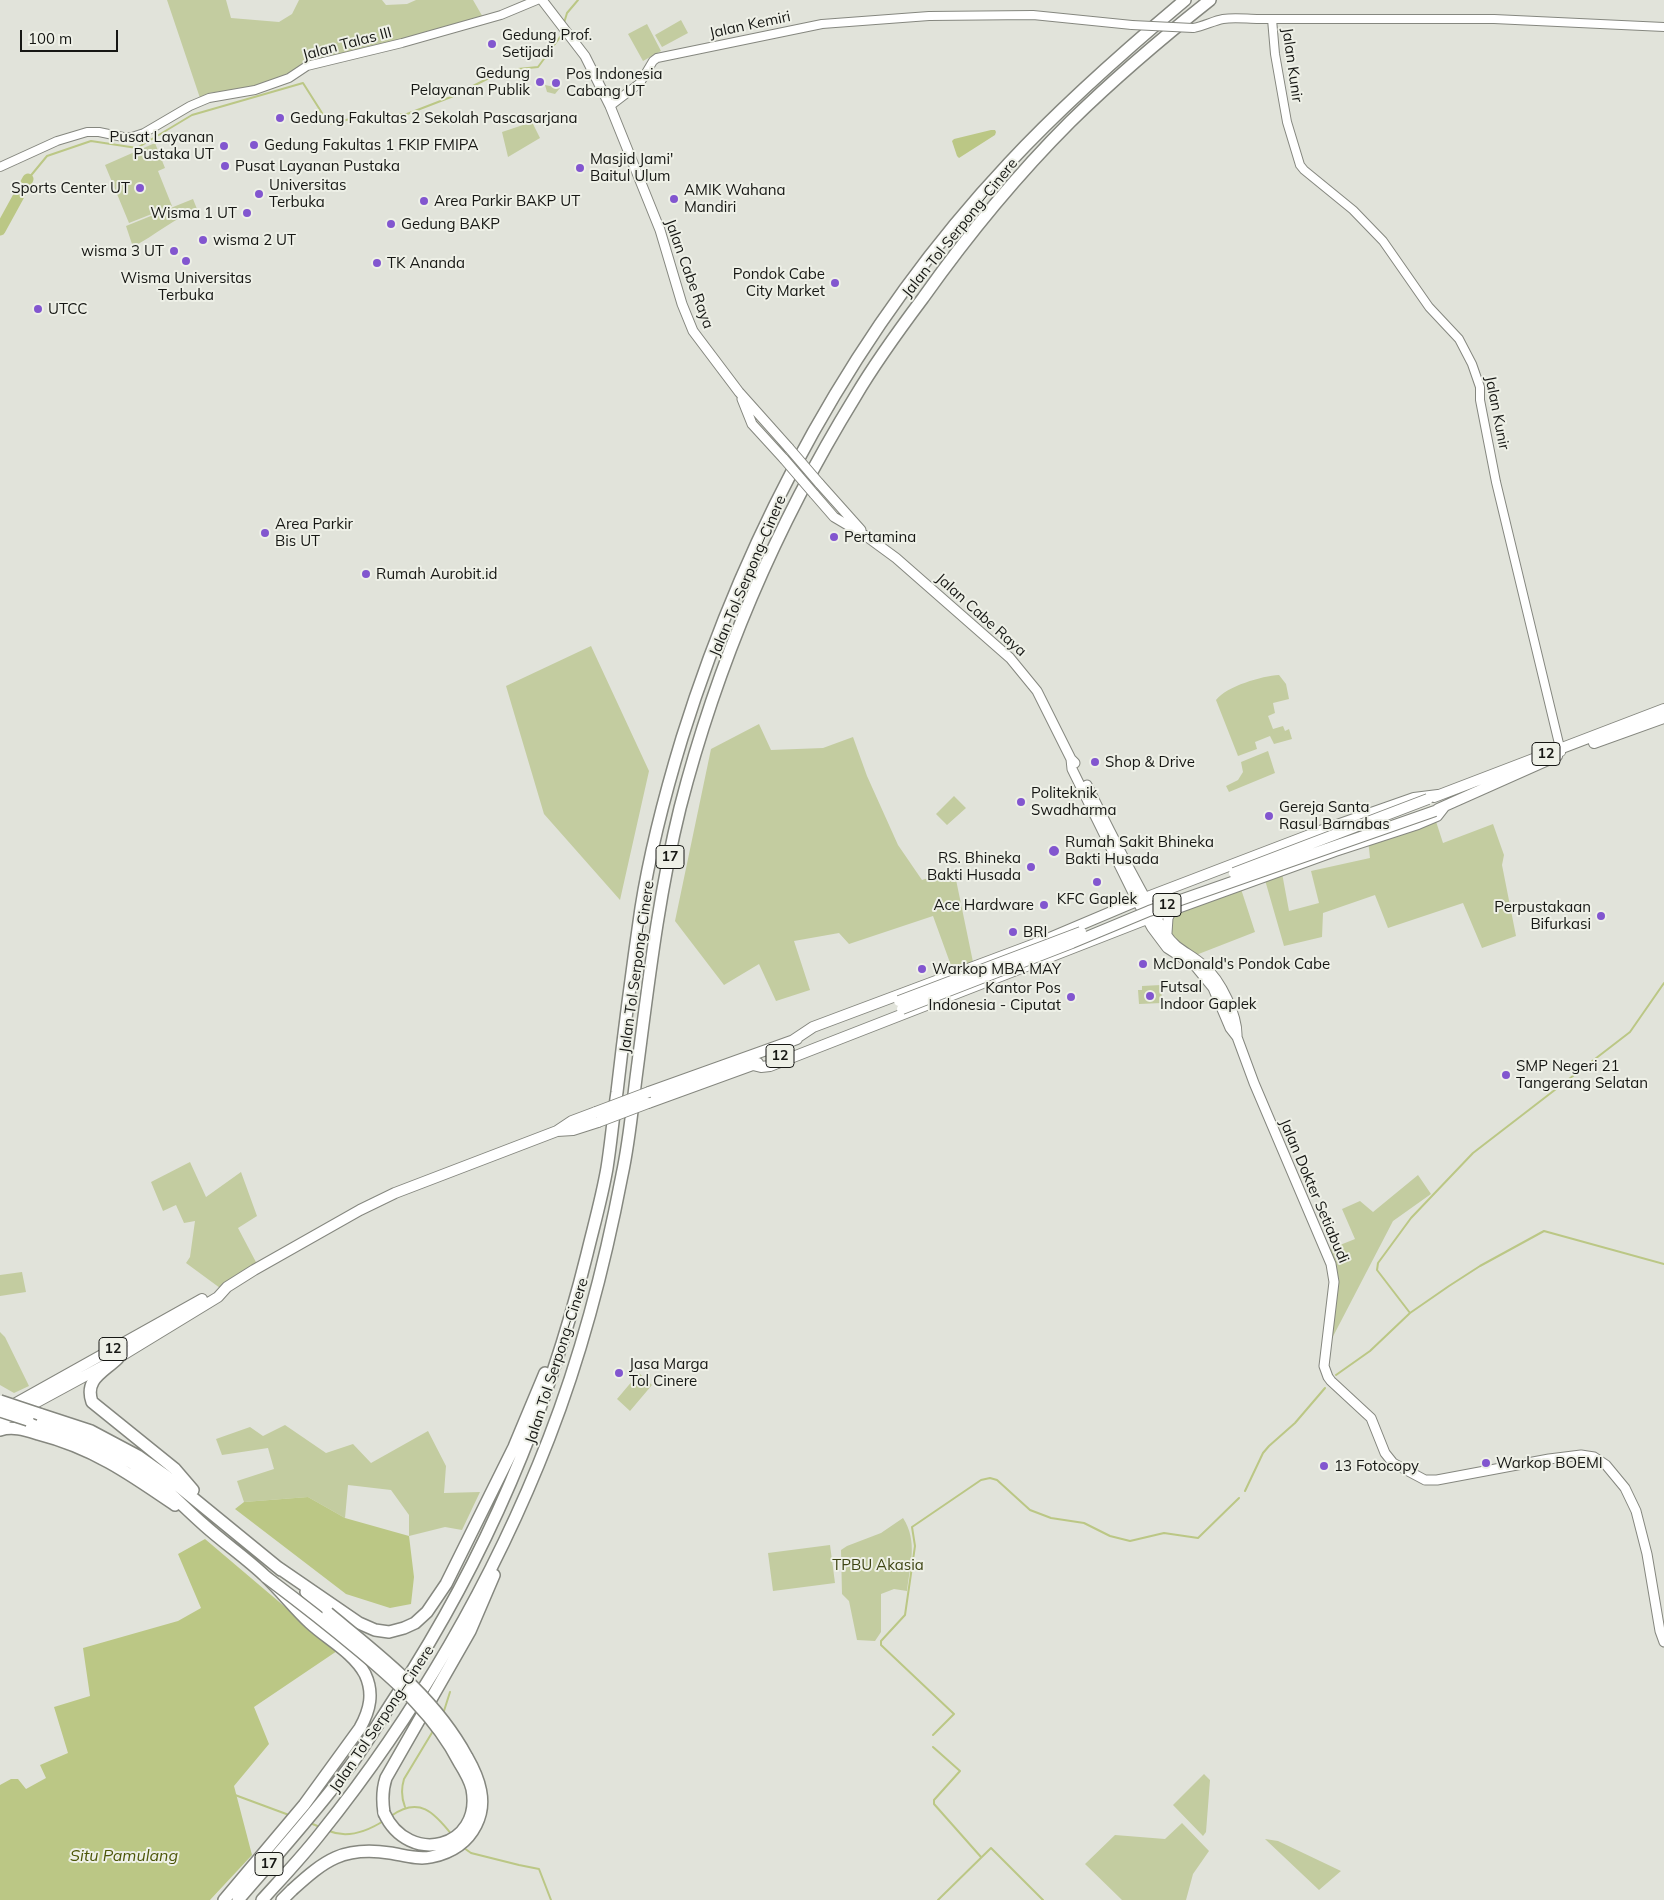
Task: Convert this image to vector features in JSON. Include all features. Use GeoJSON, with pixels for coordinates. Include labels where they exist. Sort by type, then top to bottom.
{"type":"FeatureCollection","features":[{"type":"Feature","properties":{"kind":"highway","name":"Jalan Tol Serpong–Cinere"},"geometry":{"type":"LineString","coordinates":[[238,1900],[301,1828],[353,1763],[424,1653],[465,1580],[533,1430],[558,1361],[578,1290],[607,1168],[642,901],[662,808],[704,674],[727,612],[774,506],[840,386],[934,251],[1006,166],[1057,114],[1105,68],[1185,0]]}},
{"type":"Feature","properties":{"kind":"highway","name":"Jalan Tol Serpong–Cinere"},"geometry":{"type":"LineString","coordinates":[[262,1900],[318,1837],[391,1738],[440,1661],[482,1585],[512,1524],[550,1437],[575,1364],[602,1271],[624,1169],[659,904],[680,809],[717,689],[744,616],[789,515],[855,397],[912,313],[974,229],[1067,125],[1112,83],[1210,0]]}},
{"type":"Feature","properties":{"kind":"highway","name":"12"},"geometry":{"type":"LineString","coordinates":[[557,1131],[573,1130],[598,1122],[648,1103],[674,1088],[792,1041],[901,1005],[1072,943],[1142,914],[1439,809],[1561,752],[1664,709]]}},
{"type":"Feature","properties":{"kind":"highway","name":"12"},"geometry":{"type":"LineString","coordinates":[[0,1412],[216,1291],[227,1287],[320,1232],[395,1193],[557,1131],[572,1121],[650,1092],[674,1088],[790,1052],[1138,908],[1186,892],[1433,797],[1664,718]]}},
{"type":"Feature","properties":{"kind":"highway"},"geometry":{"type":"LineString","coordinates":[[792,1041],[813,1027],[1040,942],[1141,899],[1320,831],[1414,798],[1433,797]]}},
{"type":"Feature","properties":{"kind":"highway"},"geometry":{"type":"LineString","coordinates":[[753,1065],[761,1067],[770,1066],[1152,917],[1335,851],[1418,824],[1437,816],[1439,809]]}},
{"type":"Feature","properties":{"kind":"highway"},"geometry":{"type":"LineString","coordinates":[[1166,890],[1167,901],[1172,910]]}},
{"type":"Feature","properties":{"kind":"highway"},"geometry":{"type":"LineString","coordinates":[[1120,908],[1128,916],[1127,927]]}},
{"type":"Feature","properties":{"kind":"highway","name":"12"},"geometry":{"type":"LineString","coordinates":[[0,1422],[118,1358],[218,1297],[227,1287]]}},
{"type":"Feature","properties":{"kind":"highway"},"geometry":{"type":"LineString","coordinates":[[276,1566],[359,1622],[375,1630],[389,1632],[415,1623],[427,1612],[446,1584],[514,1447],[578,1290]]}},
{"type":"Feature","properties":{"kind":"highway"},"geometry":{"type":"LineString","coordinates":[[118,1358],[93,1380],[90,1388],[92,1402],[97,1408],[175,1469],[213,1513]]}},
{"type":"Feature","properties":{"kind":"highway"},"geometry":{"type":"LineString","coordinates":[[0,1401],[91,1431],[130,1451],[166,1476],[213,1513],[390,1664],[432,1705],[447,1724],[474,1770],[480,1788],[482,1805],[478,1821],[471,1834],[449,1851],[430,1857],[410,1857],[370,1851],[350,1852],[330,1859],[312,1872],[282,1900]]}},
{"type":"Feature","properties":{"kind":"highway"},"geometry":{"type":"LineString","coordinates":[[0,1412],[87,1440],[133,1464],[161,1484],[204,1525],[266,1577],[323,1620],[407,1692],[440,1730],[458,1760],[472,1789],[470,1816],[464,1829],[444,1843],[429,1846],[414,1843],[400,1836],[389,1825],[384,1813],[382,1795],[386,1778],[470,1630],[489,1588],[512,1524]]}},
{"type":"Feature","properties":{"kind":"highway"},"geometry":{"type":"LineString","coordinates":[[0,1430],[17,1428],[51,1437],[101,1456],[128,1472],[204,1525]]}},
{"type":"Feature","properties":{"kind":"highway"},"geometry":{"type":"LineString","coordinates":[[224,1900],[304,1805],[360,1728],[368,1715],[371,1701],[370,1689],[364,1674],[355,1660],[310,1623],[266,1577]]}},
{"type":"Feature","properties":{"kind":"main road","name":"Jalan Cabe Raya"},"geometry":{"type":"LineString","coordinates":[[542,0],[572,36],[585,56],[610,106],[660,230],[688,322],[697,338],[739,392],[866,536]]}},
{"type":"Feature","properties":{"kind":"main road","name":"Jalan Cabe Raya"},"geometry":{"type":"LineString","coordinates":[[739,392],[752,424],[834,517],[866,536],[896,558],[1010,658],[1037,691],[1071,759],[1072,769],[1141,899]]}},
{"type":"Feature","properties":{"kind":"main road","name":"Jalan Dokter Setiabudi"},"geometry":{"type":"LineString","coordinates":[[1141,899],[1168,948],[1195,966],[1212,988],[1230,1028],[1237,1037],[1264,1108],[1331,1264],[1334,1282],[1324,1366],[1328,1377],[1372,1418],[1385,1453],[1390,1461],[1425,1480],[1437,1480],[1549,1459],[1581,1455],[1594,1457],[1606,1465],[1625,1488],[1636,1511],[1647,1554],[1660,1631],[1664,1642]]}},
{"type":"Feature","properties":{"kind":"main road"},"geometry":{"type":"LineString","coordinates":[[1166,934],[1168,918],[1172,910]]}},
{"type":"Feature","properties":{"kind":"main road","name":"Jalan Dokter Setiabudi"},"geometry":{"type":"LineString","coordinates":[[1152,917],[1178,949],[1199,962],[1210,972],[1229,1004],[1238,1026],[1237,1037]]}},
{"type":"Feature","properties":{"kind":"street","name":"Jalan Talas III"},"geometry":{"type":"LineString","coordinates":[[0,167],[57,142],[87,132],[132,137],[144,133],[190,106],[209,98],[254,90],[289,78],[307,66],[402,43],[510,12],[537,0]]}},
{"type":"Feature","properties":{"kind":"street","name":"Jalan Kemiri"},"geometry":{"type":"LineString","coordinates":[[610,106],[640,83],[653,61],[657,58],[822,24],[935,16],[1033,15],[1132,25],[1193,28],[1203,27],[1227,18],[1494,19],[1664,27]]}},
{"type":"Feature","properties":{"kind":"street","name":"Jalan Kunir"},"geometry":{"type":"LineString","coordinates":[[1272,19],[1275,54],[1287,122],[1300,165],[1353,210],[1382,241],[1428,307],[1459,339],[1472,364],[1480,387],[1480,400],[1496,482],[1561,752]]}},
{"type":"Feature","properties":{"kind":"green space"},"geometry":{"type":"Polygon","coordinates":[[[167,0],[226,0],[231,18],[279,22],[292,14],[299,0],[382,0],[386,5],[407,4],[416,0],[473,0],[484,19],[335,59],[258,86],[209,93],[200,98],[167,0]]]}},
{"type":"Feature","properties":{"kind":"green space"},"geometry":{"type":"Polygon","coordinates":[[[681,20],[688,33],[662,47],[655,35],[681,20]]]}},
{"type":"Feature","properties":{"kind":"green space"},"geometry":{"type":"Polygon","coordinates":[[[647,24],[661,51],[643,61],[628,34],[647,24]]]}},
{"type":"Feature","properties":{"kind":"green space"},"geometry":{"type":"Polygon","coordinates":[[[545,85],[560,88],[555,94],[547,92],[545,85]]]}},
{"type":"Feature","properties":{"kind":"green space"},"geometry":{"type":"Polygon","coordinates":[[[532,122],[540,138],[508,157],[502,132],[532,122]]]}},
{"type":"Feature","properties":{"kind":"green space","name":"Sports Center UT"},"geometry":{"type":"Polygon","coordinates":[[[155,143],[165,168],[158,171],[172,206],[129,223],[105,165],[155,143]]]}},
{"type":"Feature","properties":{"kind":"green space"},"geometry":{"type":"Polygon","coordinates":[[[193,199],[197,209],[180,217],[133,247],[126,226],[193,199]]]}},
{"type":"Feature","properties":{"kind":"green space"},"geometry":{"type":"Polygon","coordinates":[[[591,646],[649,771],[620,900],[544,814],[506,686],[591,646]]]}},
{"type":"Feature","properties":{"kind":"green space"},"geometry":{"type":"Polygon","coordinates":[[[1279,675],[1286,684],[1289,699],[1273,703],[1275,713],[1268,716],[1273,729],[1283,726],[1285,731],[1289,729],[1292,739],[1274,744],[1270,736],[1255,742],[1257,749],[1238,756],[1216,700],[1236,686],[1264,677],[1279,675]]]}},
{"type":"Feature","properties":{"kind":"green space"},"geometry":{"type":"Polygon","coordinates":[[[759,724],[771,750],[823,748],[853,737],[867,776],[898,845],[922,880],[954,870],[973,962],[953,971],[933,916],[849,944],[839,933],[794,941],[810,990],[776,1001],[759,964],[724,985],[675,921],[711,749],[759,724]]]}},
{"type":"Feature","properties":{"kind":"green space"},"geometry":{"type":"Polygon","coordinates":[[[1268,751],[1275,773],[1229,792],[1226,786],[1238,780],[1243,772],[1241,762],[1268,751]]]}},
{"type":"Feature","properties":{"kind":"green space"},"geometry":{"type":"Polygon","coordinates":[[[954,796],[966,808],[947,825],[936,814],[954,796]]]}},
{"type":"Feature","properties":{"kind":"green space"},"geometry":{"type":"Polygon","coordinates":[[[1431,806],[1443,843],[1493,824],[1504,855],[1502,865],[1516,936],[1482,948],[1463,903],[1388,928],[1375,895],[1323,913],[1322,937],[1284,946],[1265,880],[1282,873],[1289,911],[1319,903],[1311,871],[1370,858],[1367,830],[1431,806]]]}},
{"type":"Feature","properties":{"kind":"green space"},"geometry":{"type":"Polygon","coordinates":[[[1241,889],[1255,932],[1196,955],[1178,945],[1170,931],[1175,912],[1241,889]]]}},
{"type":"Feature","properties":{"kind":"green space","name":"Futsal Indoor Gaplek"},"geometry":{"type":"Polygon","coordinates":[[[1161,985],[1162,1003],[1139,1004],[1138,990],[1142,990],[1142,986],[1161,985]]]}},
{"type":"Feature","properties":{"kind":"green space"},"geometry":{"type":"Polygon","coordinates":[[[190,1162],[206,1197],[241,1172],[257,1216],[238,1228],[257,1264],[220,1288],[186,1263],[190,1257],[195,1221],[184,1223],[176,1205],[163,1211],[151,1182],[190,1162]]]}},
{"type":"Feature","properties":{"kind":"green space"},"geometry":{"type":"Polygon","coordinates":[[[1418,1175],[1431,1194],[1393,1221],[1327,1348],[1335,1276],[1325,1251],[1355,1239],[1342,1209],[1360,1201],[1373,1212],[1418,1175]]]}},
{"type":"Feature","properties":{"kind":"green space"},"geometry":{"type":"Polygon","coordinates":[[[22,1272],[26,1292],[0,1296],[0,1275],[22,1272]]]}},
{"type":"Feature","properties":{"kind":"green space"},"geometry":{"type":"Polygon","coordinates":[[[0,1332],[5,1337],[29,1386],[14,1393],[0,1385],[0,1332]]]}},
{"type":"Feature","properties":{"kind":"green space"},"geometry":{"type":"Polygon","coordinates":[[[639,1373],[652,1385],[630,1411],[617,1399],[639,1373]]]}},
{"type":"Feature","properties":{"kind":"green space"},"geometry":{"type":"Polygon","coordinates":[[[285,1425],[326,1453],[353,1444],[371,1463],[428,1431],[446,1466],[444,1493],[480,1492],[462,1530],[445,1527],[409,1536],[409,1515],[391,1490],[348,1485],[345,1518],[308,1497],[244,1502],[237,1481],[274,1469],[268,1448],[222,1455],[216,1439],[250,1427],[263,1436],[285,1425]]]}},
{"type":"Feature","properties":{"kind":"green space","name":"TPBU Akasia"},"geometry":{"type":"Polygon","coordinates":[[[903,1518],[908,1527],[912,1544],[907,1591],[894,1589],[881,1594],[881,1632],[875,1641],[857,1640],[849,1601],[842,1594],[841,1550],[881,1533],[903,1518]]]}},
{"type":"Feature","properties":{"kind":"green space"},"geometry":{"type":"Polygon","coordinates":[[[830,1545],[835,1583],[773,1591],[768,1553],[830,1545]]]}},
{"type":"Feature","properties":{"kind":"green space"},"geometry":{"type":"Polygon","coordinates":[[[1204,1774],[1210,1780],[1206,1832],[1203,1836],[1173,1805],[1204,1774]]]}},
{"type":"Feature","properties":{"kind":"green space"},"geometry":{"type":"Polygon","coordinates":[[[1182,1823],[1209,1851],[1193,1874],[1186,1900],[1122,1900],[1085,1864],[1115,1835],[1165,1839],[1182,1823]]]}},
{"type":"Feature","properties":{"kind":"green space"},"geometry":{"type":"Polygon","coordinates":[[[1265,1839],[1278,1841],[1341,1871],[1319,1890],[1265,1839]]]}},
{"type":"Feature","properties":{"kind":"water"},"geometry":{"type":"Polygon","coordinates":[[[995,130],[995,135],[959,158],[957,156],[952,141],[954,139],[995,130]]]}},
{"type":"Feature","properties":{"kind":"water"},"geometry":{"type":"Polygon","coordinates":[[[308,1497],[345,1518],[409,1536],[414,1577],[411,1604],[390,1608],[346,1594],[235,1509],[244,1502],[308,1497]]]}},
{"type":"Feature","properties":{"kind":"water","name":"Situ Pamulang"},"geometry":{"type":"Polygon","coordinates":[[[205,1539],[337,1651],[254,1707],[269,1744],[234,1786],[252,1855],[210,1900],[0,1900],[0,1785],[11,1779],[18,1779],[26,1789],[46,1778],[40,1765],[68,1753],[54,1707],[90,1696],[83,1648],[178,1621],[201,1608],[178,1554],[205,1539]]]}},
{"type":"Feature","properties":{"kind":"waterway"},"geometry":{"type":"LineString","coordinates":[[564,23],[567,13],[578,0]]}},
{"type":"Feature","properties":{"kind":"waterway"},"geometry":{"type":"LineString","coordinates":[[28,179],[47,156],[91,141],[137,148],[192,115],[303,83],[329,124],[367,115],[407,114],[451,97],[493,76],[518,69],[538,67],[563,33]]}},
{"type":"Feature","properties":{"kind":"waterway"},"geometry":{"type":"LineString","coordinates":[[0,230],[28,179]]}},
{"type":"Feature","properties":{"kind":"waterway"},"geometry":{"type":"LineString","coordinates":[[1410,1313],[1377,1270],[1378,1263],[1411,1218],[1473,1153],[1630,1032],[1664,983]]}},
{"type":"Feature","properties":{"kind":"waterway"},"geometry":{"type":"LineString","coordinates":[[1336,1375],[1370,1351],[1410,1313],[1480,1266],[1544,1231],[1664,1264]]}},
{"type":"Feature","properties":{"kind":"waterway"},"geometry":{"type":"LineString","coordinates":[[1245,1491],[1263,1453],[1295,1423],[1325,1388]]}},
{"type":"Feature","properties":{"kind":"waterway"},"geometry":{"type":"LineString","coordinates":[[933,1735],[954,1714],[881,1645],[881,1641],[905,1615],[915,1546],[912,1527],[981,1480],[990,1478],[997,1480],[1030,1510],[1051,1518],[1084,1523],[1110,1536],[1130,1541],[1164,1533],[1198,1538],[1239,1498]]}},
{"type":"Feature","properties":{"kind":"waterway"},"geometry":{"type":"LineString","coordinates":[[443,1714],[450,1692]]}},
{"type":"Feature","properties":{"kind":"waterway"},"geometry":{"type":"LineString","coordinates":[[405,1807],[402,1793],[404,1779],[433,1731]]}},
{"type":"Feature","properties":{"kind":"waterway"},"geometry":{"type":"LineString","coordinates":[[933,1747],[960,1771],[934,1800],[934,1804],[981,1857]]}},
{"type":"Feature","properties":{"kind":"waterway"},"geometry":{"type":"LineString","coordinates":[[235,1795],[289,1815]]}},
{"type":"Feature","properties":{"kind":"waterway"},"geometry":{"type":"LineString","coordinates":[[391,1816],[410,1807],[425,1809],[439,1820],[452,1835]]}},
{"type":"Feature","properties":{"kind":"waterway"},"geometry":{"type":"LineString","coordinates":[[329,1831],[343,1834],[358,1833],[385,1820]]}},
{"type":"Feature","properties":{"kind":"waterway"},"geometry":{"type":"LineString","coordinates":[[310,1823],[320,1827]]}},
{"type":"Feature","properties":{"kind":"waterway"},"geometry":{"type":"LineString","coordinates":[[464,1848],[471,1853],[539,1869],[551,1900]]}},
{"type":"Feature","properties":{"kind":"waterway"},"geometry":{"type":"LineString","coordinates":[[938,1900],[991,1848],[1043,1900]]}},
{"type":"Feature","properties":{"kind":"place","name":"Gedung Prof. Setijadi"},"geometry":{"type":"Point","coordinates":[492,44]}},
{"type":"Feature","properties":{"kind":"place","name":"Gedung Pelayanan Publik"},"geometry":{"type":"Point","coordinates":[540,82]}},
{"type":"Feature","properties":{"kind":"place","name":"Pos Indonesia Cabang UT"},"geometry":{"type":"Point","coordinates":[556,83]}},
{"type":"Feature","properties":{"kind":"place","name":"Gedung Fakultas 2 Sekolah Pascasarjana"},"geometry":{"type":"Point","coordinates":[280,118]}},
{"type":"Feature","properties":{"kind":"place","name":"Gedung Fakultas 1 FKIP FMIPA"},"geometry":{"type":"Point","coordinates":[254,145]}},
{"type":"Feature","properties":{"kind":"place","name":"Pusat Layanan Pustaka UT"},"geometry":{"type":"Point","coordinates":[224,146]}},
{"type":"Feature","properties":{"kind":"place","name":"Pusat Layanan Pustaka"},"geometry":{"type":"Point","coordinates":[225,166]}},
{"type":"Feature","properties":{"kind":"place","name":"Masjid Jami' Baitul Ulum"},"geometry":{"type":"Point","coordinates":[580,168]}},
{"type":"Feature","properties":{"kind":"place","name":"Sports Center UT"},"geometry":{"type":"Point","coordinates":[140,188]}},
{"type":"Feature","properties":{"kind":"place","name":"Universitas Terbuka"},"geometry":{"type":"Point","coordinates":[259,194]}},
{"type":"Feature","properties":{"kind":"place","name":"AMIK Wahana Mandiri"},"geometry":{"type":"Point","coordinates":[674,199]}},
{"type":"Feature","properties":{"kind":"place","name":"Area Parkir BAKP UT"},"geometry":{"type":"Point","coordinates":[424,201]}},
{"type":"Feature","properties":{"kind":"place","name":"Wisma 1 UT"},"geometry":{"type":"Point","coordinates":[247,213]}},
{"type":"Feature","properties":{"kind":"place","name":"Gedung BAKP"},"geometry":{"type":"Point","coordinates":[391,224]}},
{"type":"Feature","properties":{"kind":"place","name":"wisma 2 UT"},"geometry":{"type":"Point","coordinates":[203,240]}},
{"type":"Feature","properties":{"kind":"place","name":"wisma 3 UT"},"geometry":{"type":"Point","coordinates":[174,251]}},
{"type":"Feature","properties":{"kind":"place","name":"Wisma Universitas Terbuka"},"geometry":{"type":"Point","coordinates":[186,261]}},
{"type":"Feature","properties":{"kind":"place","name":"TK Ananda"},"geometry":{"type":"Point","coordinates":[377,263]}},
{"type":"Feature","properties":{"kind":"place","name":"Pondok Cabe City Market"},"geometry":{"type":"Point","coordinates":[835,283]}},
{"type":"Feature","properties":{"kind":"place","name":"UTCC"},"geometry":{"type":"Point","coordinates":[38,309]}},
{"type":"Feature","properties":{"kind":"place","name":"Area Parkir Bis UT"},"geometry":{"type":"Point","coordinates":[265,533]}},
{"type":"Feature","properties":{"kind":"place","name":"Pertamina"},"geometry":{"type":"Point","coordinates":[834,537]}},
{"type":"Feature","properties":{"kind":"place","name":"Rumah Aurobit.id"},"geometry":{"type":"Point","coordinates":[366,574]}},
{"type":"Feature","properties":{"kind":"place","name":"Shop & Drive"},"geometry":{"type":"Point","coordinates":[1095,762]}},
{"type":"Feature","properties":{"kind":"place","name":"Politeknik Swadharma"},"geometry":{"type":"Point","coordinates":[1021,802]}},
{"type":"Feature","properties":{"kind":"place","name":"Gereja Santa Rasul Barnabas"},"geometry":{"type":"Point","coordinates":[1269,816]}},
{"type":"Feature","properties":{"kind":"place","name":"Rumah Sakit Bhineka Bakti Husada"},"geometry":{"type":"Point","coordinates":[1054,851]}},
{"type":"Feature","properties":{"kind":"place","name":"RS. Bhineka Bakti Husada"},"geometry":{"type":"Point","coordinates":[1031,867]}},
{"type":"Feature","properties":{"kind":"place","name":"KFC Gaplek"},"geometry":{"type":"Point","coordinates":[1097,882]}},
{"type":"Feature","properties":{"kind":"place","name":"Ace Hardware"},"geometry":{"type":"Point","coordinates":[1044,905]}},
{"type":"Feature","properties":{"kind":"place","name":"Perpustakaan Bifurkasi"},"geometry":{"type":"Point","coordinates":[1601,916]}},
{"type":"Feature","properties":{"kind":"place","name":"BRI"},"geometry":{"type":"Point","coordinates":[1013,932]}},
{"type":"Feature","properties":{"kind":"place","name":"McDonald's Pondok Cabe"},"geometry":{"type":"Point","coordinates":[1143,964]}},
{"type":"Feature","properties":{"kind":"place","name":"Warkop MBA MAY"},"geometry":{"type":"Point","coordinates":[922,969]}},
{"type":"Feature","properties":{"kind":"place","name":"Futsal Indoor Gaplek"},"geometry":{"type":"Point","coordinates":[1150,996]}},
{"type":"Feature","properties":{"kind":"place","name":"Kantor Pos Indonesia - Ciputat"},"geometry":{"type":"Point","coordinates":[1071,997]}},
{"type":"Feature","properties":{"kind":"place","name":"SMP Negeri 21 Tangerang Selatan"},"geometry":{"type":"Point","coordinates":[1506,1075]}},
{"type":"Feature","properties":{"kind":"place","name":"Jasa Marga Tol Cinere"},"geometry":{"type":"Point","coordinates":[619,1373]}},
{"type":"Feature","properties":{"kind":"place","name":"Warkop BOEMI"},"geometry":{"type":"Point","coordinates":[1486,1463]}},
{"type":"Feature","properties":{"kind":"place","name":"13 Fotocopy"},"geometry":{"type":"Point","coordinates":[1324,1466]}}]}
